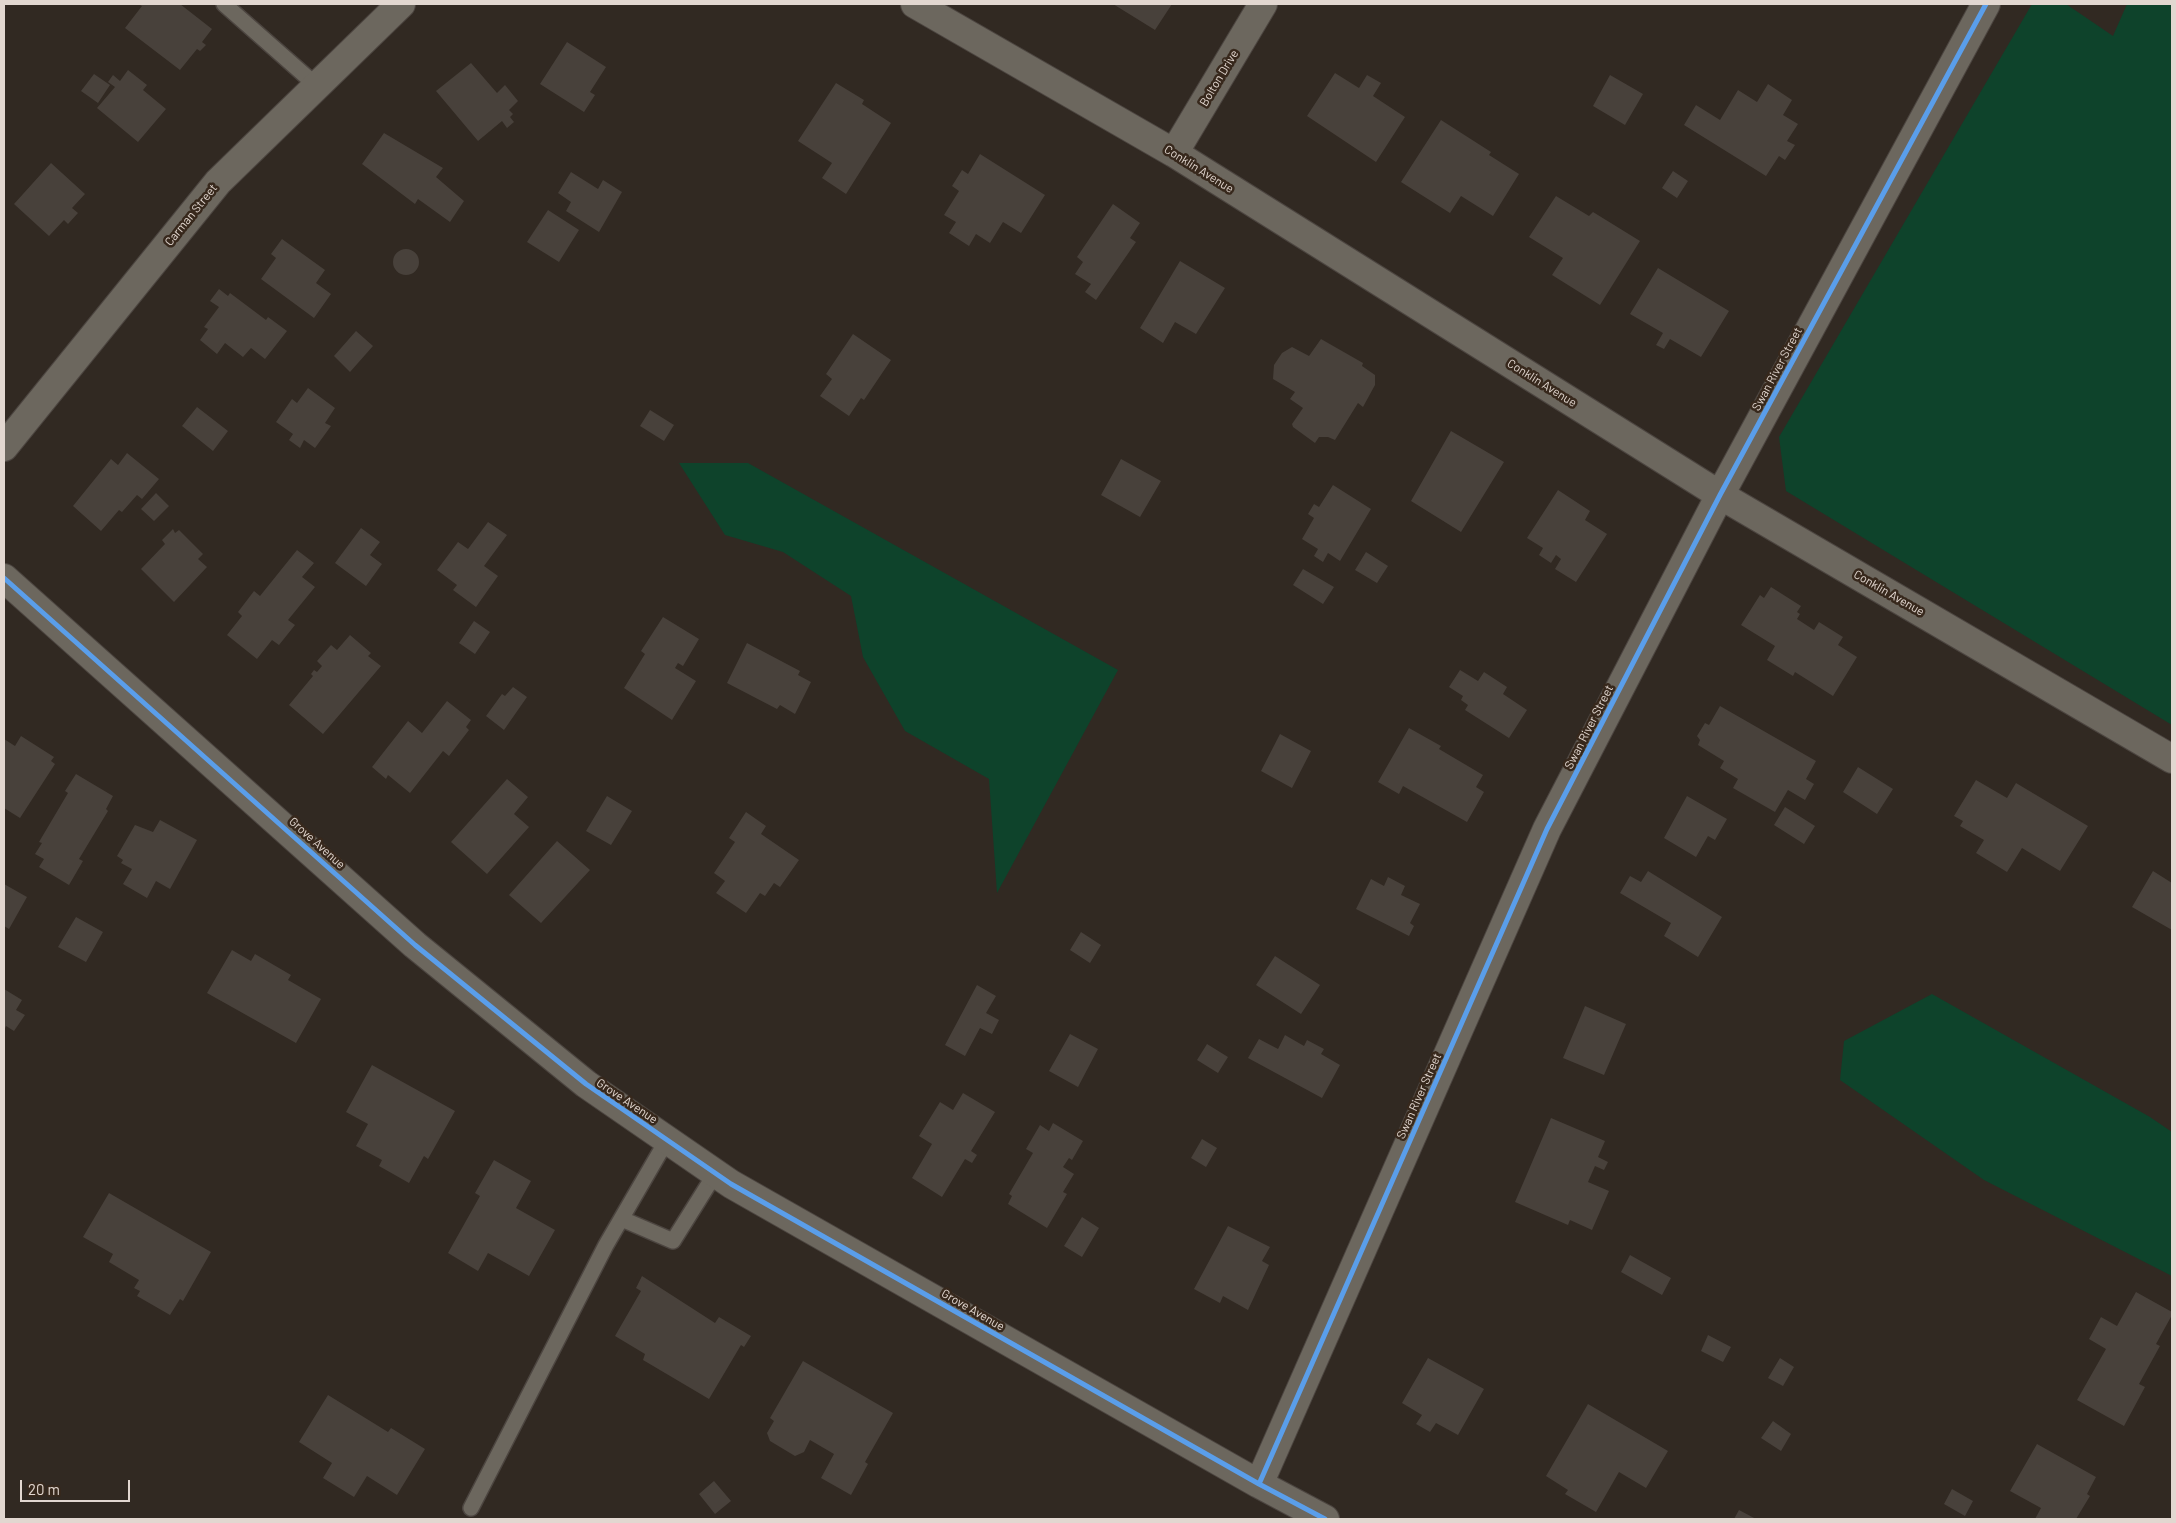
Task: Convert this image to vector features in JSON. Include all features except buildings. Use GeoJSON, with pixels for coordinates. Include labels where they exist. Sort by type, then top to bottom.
{"type":"FeatureCollection","features":[{"type":"Feature","properties":{"kind":"street","name":"Carman Street"},"geometry":{"type":"LineString","coordinates":[[4,448],[218,182],[402,4]]}},
{"type":"Feature","properties":{"kind":"street","name":"Conklin Avenue"},"geometry":{"type":"LineString","coordinates":[[914,4],[1174,153],[1720,495],[2172,759]]}},
{"type":"Feature","properties":{"kind":"street","name":"Bolton Drive"},"geometry":{"type":"LineString","coordinates":[[1174,153],[1263,4]]}},
{"type":"Feature","properties":{"kind":"street","name":"Swan River Street"},"geometry":{"type":"LineString","coordinates":[[1259,1484],[1547,830],[1720,495],[1986,4]]}},
{"type":"Feature","properties":{"kind":"street","name":"Grove Avenue"},"geometry":{"type":"LineString","coordinates":[[4,578],[415,945],[586,1084],[715,1174],[1259,1484],[1325,1519]]}},
{"type":"Feature","properties":{"kind":"lane"},"geometry":{"type":"LineString","coordinates":[[224,4],[317,86]]}},
{"type":"Feature","properties":{"kind":"lane"},"geometry":{"type":"LineString","coordinates":[[472,1508],[622,1220],[667,1140]]}},
{"type":"Feature","properties":{"kind":"lane"},"geometry":{"type":"LineString","coordinates":[[622,1220],[674,1242],[715,1174]]}},
{"type":"Feature","properties":{"kind":"green space"},"geometry":{"type":"Polygon","coordinates":[[[2032,4],[2066,4],[2113,36],[2127,4],[2172,4],[2172,725],[1786,491],[1779,437],[2032,4]]]}},
{"type":"Feature","properties":{"kind":"green space"},"geometry":{"type":"Polygon","coordinates":[[[679,463],[748,463],[1118,670],[997,893],[989,779],[905,731],[863,657],[851,596],[783,552],[725,535],[679,463]]]}},
{"type":"Feature","properties":{"kind":"green space"},"geometry":{"type":"Polygon","coordinates":[[[1932,994],[2150,1117],[2172,1132],[2172,1276],[1984,1180],[1840,1080],[1844,1041],[1932,994]]]}},
{"type":"Feature","properties":{"kind":"cycle path"},"geometry":{"type":"LineString","coordinates":[[1259,1484],[1547,829],[1720,495],[1986,4]]}},
{"type":"Feature","properties":{"kind":"cycle path"},"geometry":{"type":"LineString","coordinates":[[4,578],[415,945],[586,1084],[731,1184],[1259,1484],[1325,1519]]}}]}
